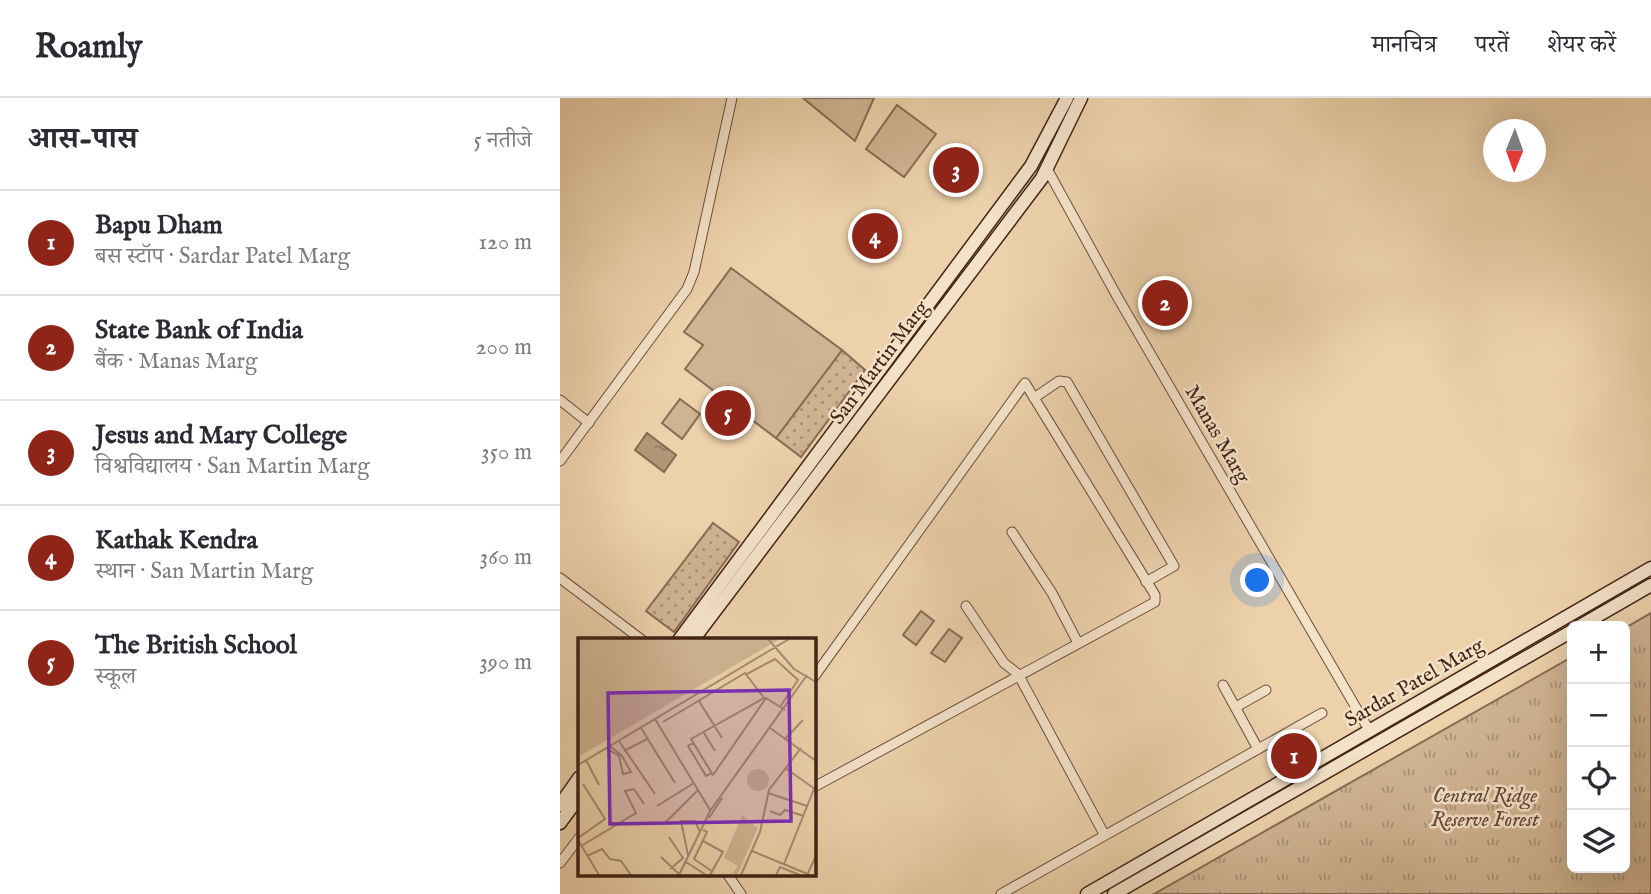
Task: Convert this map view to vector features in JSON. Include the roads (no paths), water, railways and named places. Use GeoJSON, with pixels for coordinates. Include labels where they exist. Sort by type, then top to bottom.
{"type":"FeatureCollection","features":[{"type":"Feature","properties":{"kind":"street"},"geometry":{"type":"LineString","coordinates":[[560,461],[687,289],[694,272],[732,98]]}},
{"type":"Feature","properties":{"kind":"street","name":"San Martin Marg"},"geometry":{"type":"LineString","coordinates":[[680,638],[1038,154],[1067,98]]}},
{"type":"Feature","properties":{"kind":"street","name":"San Martin Marg"},"geometry":{"type":"LineString","coordinates":[[695,638],[1047,169],[1081,98]]}},
{"type":"Feature","properties":{"kind":"street","name":"Manas Marg"},"geometry":{"type":"LineString","coordinates":[[1038,154],[1118,298],[1369,730]]}},
{"type":"Feature","properties":{"kind":"street"},"geometry":{"type":"LineString","coordinates":[[1034,398],[1059,381],[1067,382],[1174,566],[1146,582]]}},
{"type":"Feature","properties":{"kind":"street"},"geometry":{"type":"LineString","coordinates":[[816,674],[1025,383],[1155,595],[1153,603],[816,786]]}},
{"type":"Feature","properties":{"kind":"street"},"geometry":{"type":"LineString","coordinates":[[560,400],[589,423]]}},
{"type":"Feature","properties":{"kind":"street"},"geometry":{"type":"LineString","coordinates":[[1012,532],[1052,593],[1078,643]]}},
{"type":"Feature","properties":{"kind":"street","name":"Sardar Patel Marg"},"geometry":{"type":"LineString","coordinates":[[1087,894],[1651,568]]}},
{"type":"Feature","properties":{"kind":"street"},"geometry":{"type":"LineString","coordinates":[[560,578],[639,638]]}},
{"type":"Feature","properties":{"kind":"street"},"geometry":{"type":"LineString","coordinates":[[1589,621],[1651,585]]}},
{"type":"Feature","properties":{"kind":"street"},"geometry":{"type":"LineString","coordinates":[[966,606],[1003,663],[1018,674],[1104,834]]}},
{"type":"Feature","properties":{"kind":"street","name":"Sardar Patel Marg"},"geometry":{"type":"LineString","coordinates":[[1114,894],[1567,634]]}},
{"type":"Feature","properties":{"kind":"street"},"geometry":{"type":"LineString","coordinates":[[1223,685],[1258,749]]}},
{"type":"Feature","properties":{"kind":"street"},"geometry":{"type":"LineString","coordinates":[[1236,707],[1266,690]]}},
{"type":"Feature","properties":{"kind":"street"},"geometry":{"type":"LineString","coordinates":[[1001,894],[1322,713]]}},
{"type":"Feature","properties":{"kind":"street"},"geometry":{"type":"LineString","coordinates":[[560,805],[578,779]]}},
{"type":"Feature","properties":{"kind":"street"},"geometry":{"type":"LineString","coordinates":[[560,823],[578,798]]}},
{"type":"Feature","properties":{"kind":"street"},"geometry":{"type":"LineString","coordinates":[[560,863],[578,839]]}},
{"type":"Feature","properties":{"kind":"street"},"geometry":{"type":"LineString","coordinates":[[729,876],[741,894]]}},
{"type":"Feature","properties":{"kind":"water"},"geometry":{"type":"Polygon","coordinates":[[[647,433],[676,455],[664,472],[635,450],[647,433]]]}},
{"type":"Feature","properties":{"kind":"place","name":"Jesus and Mary College"},"geometry":{"type":"Point","coordinates":[956,170]}},
{"type":"Feature","properties":{"kind":"place","name":"Kathak Kendra"},"geometry":{"type":"Point","coordinates":[875,236]}},
{"type":"Feature","properties":{"kind":"place","name":"State Bank of India"},"geometry":{"type":"Point","coordinates":[1165,303]}},
{"type":"Feature","properties":{"kind":"place","name":"The British School"},"geometry":{"type":"Point","coordinates":[728,413]}},
{"type":"Feature","properties":{"kind":"place","name":"Bapu Dham"},"geometry":{"type":"Point","coordinates":[1294,756]}},
{"type":"Feature","properties":{"kind":"park label","name":"Central Ridge Reserve Forest"},"geometry":{"type":"Point","coordinates":[1485,807]}}]}
